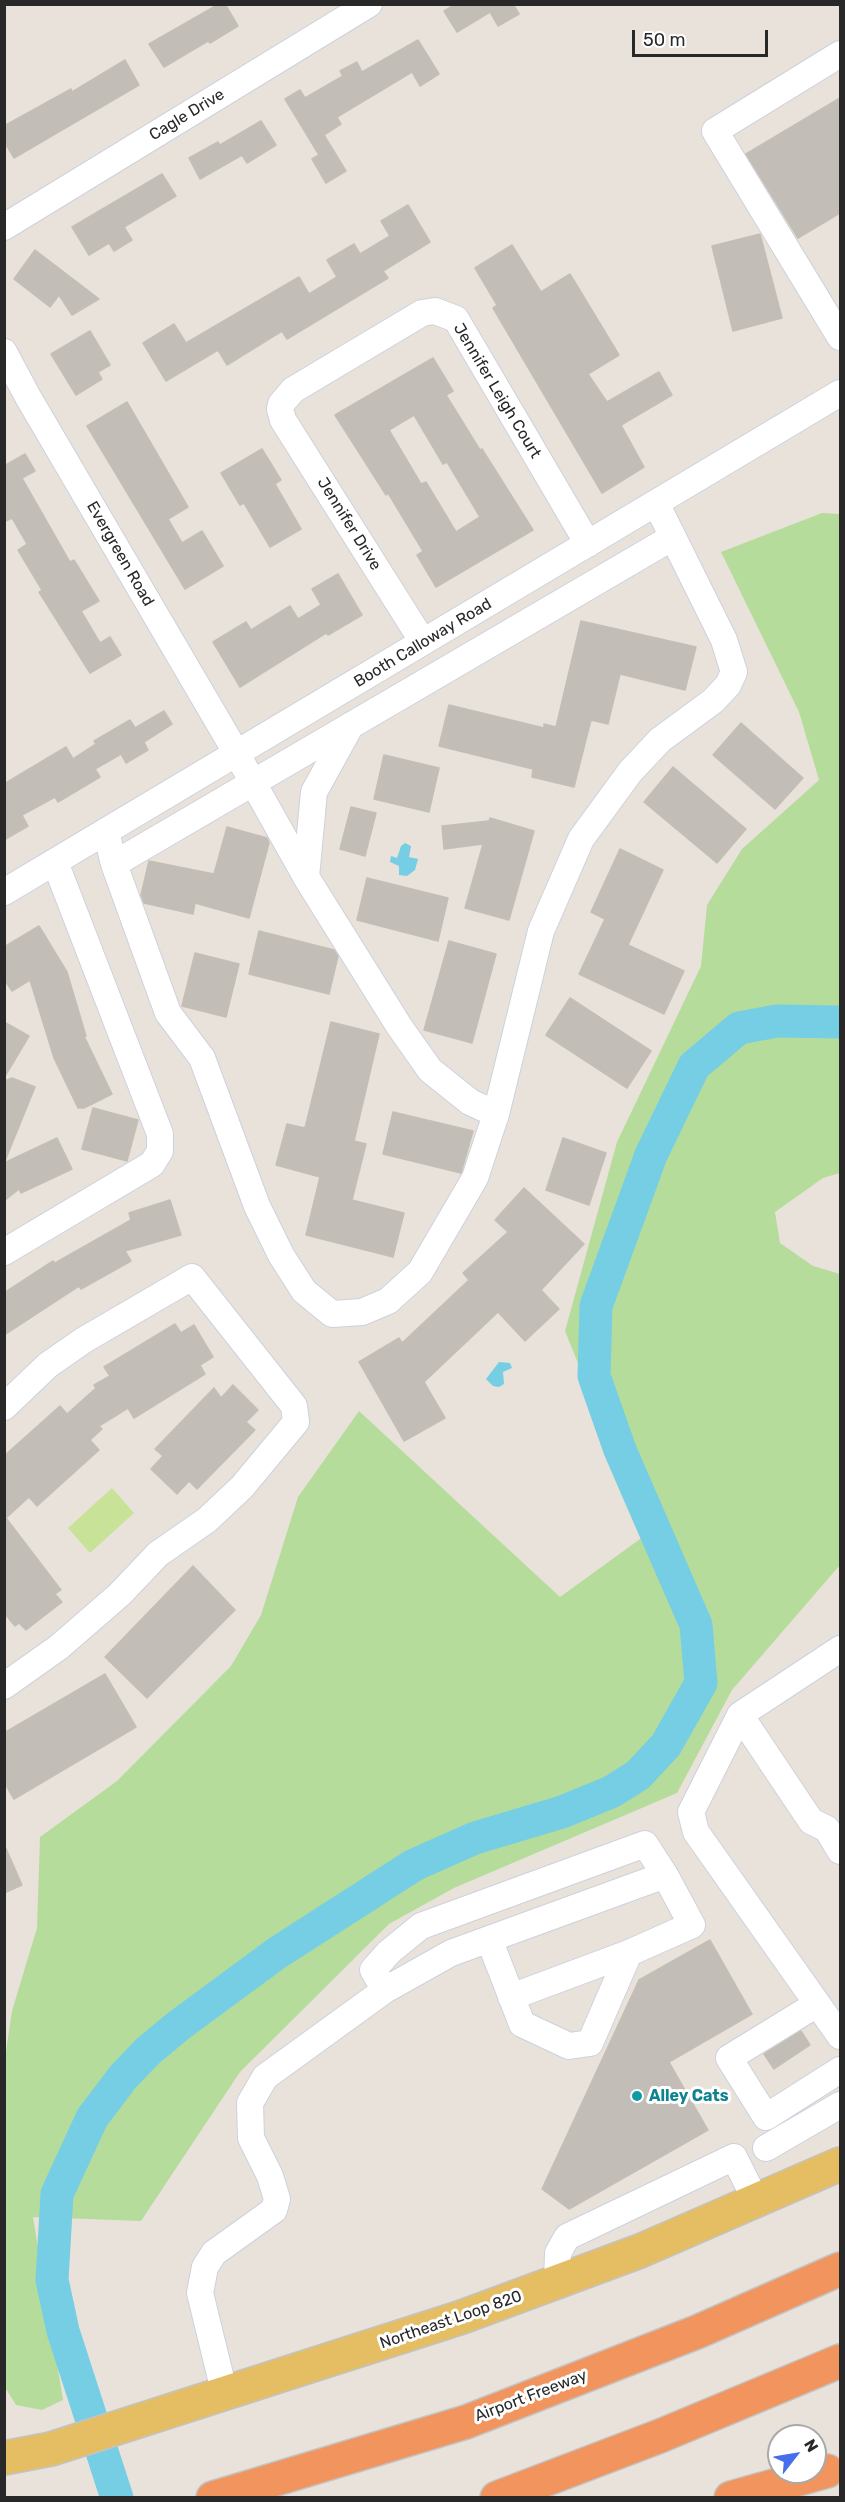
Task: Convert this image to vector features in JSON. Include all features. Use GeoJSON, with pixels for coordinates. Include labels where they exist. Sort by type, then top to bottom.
{"type":"FeatureCollection","features":[{"type":"Feature","properties":{"kind":"highway","name":"Airport Freeway"},"geometry":{"type":"LineString","coordinates":[[213,2498],[466,2422],[697,2332],[840,2269]]}},
{"type":"Feature","properties":{"kind":"highway"},"geometry":{"type":"LineString","coordinates":[[497,2498],[660,2436],[840,2361]]}},
{"type":"Feature","properties":{"kind":"highway"},"geometry":{"type":"LineString","coordinates":[[730,2498],[834,2468]]}},
{"type":"Feature","properties":{"kind":"main road","name":"Northeast Loop 820"},"geometry":{"type":"LineString","coordinates":[[7,2450],[51,2450],[462,2317],[640,2251],[840,2164]]}},
{"type":"Feature","properties":{"kind":"main road"},"geometry":{"type":"LineString","coordinates":[[763,2498],[834,2468]]}},
{"type":"Feature","properties":{"kind":"street","name":"Cagle Drive"},"geometry":{"type":"LineString","coordinates":[[4,227],[369,4]]}},
{"type":"Feature","properties":{"kind":"street"},"geometry":{"type":"LineString","coordinates":[[840,54],[715,131],[840,337]]}},
{"type":"Feature","properties":{"kind":"street","name":"Jennifer Leigh Court"},"geometry":{"type":"LineString","coordinates":[[281,404],[293,390],[422,313],[435,311],[444,313],[456,319],[588,544]]}},
{"type":"Feature","properties":{"kind":"street","name":"Evergreen Road"},"geometry":{"type":"LineString","coordinates":[[4,352],[306,877],[399,1026],[430,1070],[470,1102],[496,1114]]}},
{"type":"Feature","properties":{"kind":"street","name":"Booth Calloway Road"},"geometry":{"type":"LineString","coordinates":[[4,892],[840,393]]}},
{"type":"Feature","properties":{"kind":"street","name":"Jennifer Drive"},"geometry":{"type":"LineString","coordinates":[[281,404],[284,420],[423,642]]}},
{"type":"Feature","properties":{"kind":"street"},"geometry":{"type":"LineString","coordinates":[[106,832],[114,864],[168,1013],[202,1058],[257,1206],[281,1255],[304,1291],[332,1314],[362,1312],[388,1302],[420,1272],[475,1178],[496,1114],[541,931],[580,839],[630,772],[660,740],[713,701],[728,685],[734,672],[724,640],[656,503]]}},
{"type":"Feature","properties":{"kind":"street"},"geometry":{"type":"LineString","coordinates":[[114,864],[673,537]]}},
{"type":"Feature","properties":{"kind":"street"},"geometry":{"type":"LineString","coordinates":[[306,877],[314,792],[351,725]]}},
{"type":"Feature","properties":{"kind":"street"},"geometry":{"type":"LineString","coordinates":[[4,1252],[152,1164],[160,1151],[160,1134],[56,862]]}},
{"type":"Feature","properties":{"kind":"street"},"geometry":{"type":"LineString","coordinates":[[4,1407],[48,1365],[84,1340],[192,1277],[294,1406],[296,1422],[242,1487],[207,1520],[158,1554],[120,1594],[59,1647],[6,1681]]}},
{"type":"Feature","properties":{"kind":"street"},"geometry":{"type":"LineString","coordinates":[[840,1650],[740,1715],[691,1812],[696,1832],[840,2036]]}},
{"type":"Feature","properties":{"kind":"street"},"geometry":{"type":"LineString","coordinates":[[740,1715],[811,1821],[826,1828],[837,1838]]}},
{"type":"Feature","properties":{"kind":"street"},"geometry":{"type":"LineString","coordinates":[[385,1990],[373,1970],[389,1952],[421,1926],[645,1845],[665,1875],[692,1925],[629,1953],[511,1997]]}},
{"type":"Feature","properties":{"kind":"street"},"geometry":{"type":"LineString","coordinates":[[225,2395],[200,2294],[205,2267],[214,2253],[274,2210],[277,2199],[270,2176],[251,2138],[250,2103],[265,2077],[385,1990],[451,1953],[665,1875]]}},
{"type":"Feature","properties":{"kind":"street"},"geometry":{"type":"LineString","coordinates":[[489,1939],[522,2024],[569,2046],[590,2043],[629,1953]]}},
{"type":"Feature","properties":{"kind":"street"},"geometry":{"type":"LineString","coordinates":[[818,2004],[729,2058],[766,2116],[840,2070]]}},
{"type":"Feature","properties":{"kind":"street"},"geometry":{"type":"LineString","coordinates":[[766,2148],[840,2105]]}},
{"type":"Feature","properties":{"kind":"street"},"geometry":{"type":"LineString","coordinates":[[557,2282],[558,2253],[567,2237],[734,2157],[756,2201]]}},
{"type":"Feature","properties":{"kind":"green space"},"geometry":{"type":"Polygon","coordinates":[[[822,513],[840,514],[840,1173],[823,1178],[775,1212],[780,1243],[813,1266],[840,1274],[840,1565],[732,1690],[677,1793],[454,1888],[389,1924],[240,2072],[141,2221],[33,2217],[63,2400],[42,2410],[16,2405],[4,2386],[5,2058],[12,2011],[37,1928],[40,1837],[117,1781],[231,1666],[261,1615],[298,1497],[359,1411],[560,1597],[647,1534],[565,1331],[617,1142],[701,966],[707,905],[742,849],[819,780],[799,712],[721,552],[822,513]]]}},
{"type":"Feature","properties":{"kind":"green space"},"geometry":{"type":"Polygon","coordinates":[[[112,1488],[134,1513],[90,1553],[68,1528],[112,1488]]]}},
{"type":"Feature","properties":{"kind":"water"},"geometry":{"type":"Polygon","coordinates":[[[405,843],[411,846],[409,857],[418,859],[415,870],[407,876],[399,875],[399,866],[390,862],[391,856],[397,858],[401,846],[405,843]]]}},
{"type":"Feature","properties":{"kind":"water"},"geometry":{"type":"Polygon","coordinates":[[[499,1362],[510,1363],[512,1368],[503,1372],[504,1384],[499,1387],[493,1386],[486,1379],[499,1362]]]}},
{"type":"Feature","properties":{"kind":"building"},"geometry":{"type":"Polygon","coordinates":[[[219,4],[225,4],[238,26],[164,67],[149,44],[219,4]]]}},
{"type":"Feature","properties":{"kind":"building"},"geometry":{"type":"Polygon","coordinates":[[[456,4],[513,4],[519,14],[498,26],[490,12],[457,32],[444,11],[456,4]]]}},
{"type":"Feature","properties":{"kind":"building"},"geometry":{"type":"Polygon","coordinates":[[[418,40],[439,74],[420,86],[412,72],[337,117],[341,124],[324,135],[346,171],[326,183],[312,159],[319,155],[285,99],[300,90],[305,98],[343,76],[340,71],[357,62],[362,72],[418,40]]]}},
{"type":"Feature","properties":{"kind":"building"},"geometry":{"type":"Polygon","coordinates":[[[125,60],[139,85],[14,158],[4,141],[4,126],[71,89],[72,92],[125,60]]]}},
{"type":"Feature","properties":{"kind":"building"},"geometry":{"type":"Polygon","coordinates":[[[840,98],[840,213],[798,238],[746,154],[840,98]]]}},
{"type":"Feature","properties":{"kind":"building"},"geometry":{"type":"Polygon","coordinates":[[[261,121],[276,145],[247,163],[242,155],[200,179],[189,158],[218,142],[220,145],[261,121]]]}},
{"type":"Feature","properties":{"kind":"building"},"geometry":{"type":"Polygon","coordinates":[[[162,174],[176,196],[124,227],[132,240],[114,251],[109,243],[89,255],[72,227],[162,174]]]}},
{"type":"Feature","properties":{"kind":"building"},"geometry":{"type":"Polygon","coordinates":[[[408,205],[430,242],[383,271],[388,278],[287,339],[282,331],[227,365],[218,350],[166,381],[143,343],[174,324],[186,343],[299,277],[309,294],[337,277],[327,260],[354,244],[360,254],[390,236],[381,221],[408,205]]]}},
{"type":"Feature","properties":{"kind":"building"},"geometry":{"type":"Polygon","coordinates":[[[760,234],[782,318],[733,331],[712,246],[760,234]]]}},
{"type":"Feature","properties":{"kind":"building"},"geometry":{"type":"Polygon","coordinates":[[[512,245],[541,292],[570,274],[619,355],[588,374],[607,402],[659,372],[672,395],[621,425],[644,467],[602,493],[493,308],[497,305],[475,268],[512,245]]]}},
{"type":"Feature","properties":{"kind":"building"},"geometry":{"type":"Polygon","coordinates":[[[35,250],[99,299],[72,315],[59,295],[50,307],[14,279],[35,250]]]}},
{"type":"Feature","properties":{"kind":"building"},"geometry":{"type":"Polygon","coordinates":[[[90,331],[110,365],[98,372],[102,379],[76,395],[51,354],[90,331]]]}},
{"type":"Feature","properties":{"kind":"building"},"geometry":{"type":"Polygon","coordinates":[[[433,358],[453,391],[446,395],[533,530],[436,587],[417,555],[423,551],[388,493],[386,495],[335,415],[433,358]],[[414,415],[389,430],[421,484],[426,482],[456,532],[480,517],[447,462],[443,464],[414,415]]]}},
{"type":"Feature","properties":{"kind":"building"},"geometry":{"type":"Polygon","coordinates":[[[127,402],[188,507],[168,519],[182,543],[202,531],[223,566],[185,589],[87,426],[127,402]]]}},
{"type":"Feature","properties":{"kind":"building"},"geometry":{"type":"Polygon","coordinates":[[[262,449],[281,480],[275,484],[301,529],[270,547],[244,503],[240,505],[221,473],[262,449]]]}},
{"type":"Feature","properties":{"kind":"building"},"geometry":{"type":"Polygon","coordinates":[[[25,454],[35,471],[22,478],[70,562],[74,560],[99,601],[81,611],[100,643],[110,637],[121,655],[90,673],[39,592],[42,590],[18,550],[27,544],[12,518],[4,522],[4,466],[25,454]]]}},
{"type":"Feature","properties":{"kind":"building"},"geometry":{"type":"Polygon","coordinates":[[[338,574],[362,615],[328,635],[326,633],[240,687],[213,642],[246,622],[251,630],[290,606],[298,619],[321,605],[312,589],[338,574]]]}},
{"type":"Feature","properties":{"kind":"building"},"geometry":{"type":"Polygon","coordinates":[[[581,621],[696,647],[685,690],[620,674],[608,724],[591,720],[574,787],[532,777],[533,769],[439,746],[449,705],[544,728],[544,724],[556,727],[581,621]]]}},
{"type":"Feature","properties":{"kind":"building"},"geometry":{"type":"Polygon","coordinates":[[[164,711],[172,724],[144,742],[148,750],[126,763],[121,754],[95,769],[100,777],[58,802],[55,797],[22,815],[28,826],[4,840],[4,784],[66,747],[73,759],[96,744],[94,741],[130,720],[135,728],[164,711]]]}},
{"type":"Feature","properties":{"kind":"building"},"geometry":{"type":"Polygon","coordinates":[[[741,723],[803,778],[775,809],[713,755],[741,723]]]}},
{"type":"Feature","properties":{"kind":"building"},"geometry":{"type":"Polygon","coordinates":[[[384,755],[439,768],[429,812],[374,799],[384,755]]]}},
{"type":"Feature","properties":{"kind":"building"},"geometry":{"type":"Polygon","coordinates":[[[673,767],[746,829],[717,863],[644,802],[673,767]]]}},
{"type":"Feature","properties":{"kind":"building"},"geometry":{"type":"Polygon","coordinates":[[[351,807],[376,813],[365,856],[340,849],[351,807]]]}},
{"type":"Feature","properties":{"kind":"building"},"geometry":{"type":"Polygon","coordinates":[[[490,818],[534,831],[509,920],[465,908],[483,844],[444,849],[442,826],[489,821],[490,818]]]}},
{"type":"Feature","properties":{"kind":"building"},"geometry":{"type":"Polygon","coordinates":[[[227,827],[267,838],[269,843],[249,918],[195,903],[193,914],[144,903],[141,895],[149,861],[214,874],[227,827]]]}},
{"type":"Feature","properties":{"kind":"building"},"geometry":{"type":"Polygon","coordinates":[[[620,849],[663,870],[628,945],[684,971],[664,1014],[579,974],[605,919],[591,912],[620,849]]]}},
{"type":"Feature","properties":{"kind":"building"},"geometry":{"type":"Polygon","coordinates":[[[367,878],[448,898],[438,941],[357,920],[367,878]]]}},
{"type":"Feature","properties":{"kind":"building"},"geometry":{"type":"Polygon","coordinates":[[[39,926],[67,972],[86,1036],[84,1036],[112,1094],[84,1108],[78,1108],[54,1058],[30,980],[12,991],[4,979],[4,947],[39,926]]]}},
{"type":"Feature","properties":{"kind":"building"},"geometry":{"type":"Polygon","coordinates":[[[259,931],[334,950],[338,956],[329,994],[249,974],[259,931]]]}},
{"type":"Feature","properties":{"kind":"building"},"geometry":{"type":"Polygon","coordinates":[[[449,941],[496,954],[472,1043],[424,1030],[449,941]]]}},
{"type":"Feature","properties":{"kind":"building"},"geometry":{"type":"Polygon","coordinates":[[[195,953],[239,964],[226,1017],[182,1006],[195,953]]]}},
{"type":"Feature","properties":{"kind":"building"},"geometry":{"type":"Polygon","coordinates":[[[570,998],[651,1051],[627,1088],[546,1035],[570,998]]]}},
{"type":"Feature","properties":{"kind":"building"},"geometry":{"type":"Polygon","coordinates":[[[4,1022],[29,1036],[4,1078],[4,1022]]]}},
{"type":"Feature","properties":{"kind":"building"},"geometry":{"type":"Polygon","coordinates":[[[331,1022],[379,1034],[354,1141],[366,1144],[352,1200],[404,1213],[393,1257],[306,1235],[320,1177],[276,1165],[287,1124],[305,1128],[331,1022]]]}},
{"type":"Feature","properties":{"kind":"building"},"geometry":{"type":"Polygon","coordinates":[[[12,1078],[35,1087],[5,1161],[4,1081],[12,1078]]]}},
{"type":"Feature","properties":{"kind":"building"},"geometry":{"type":"Polygon","coordinates":[[[93,1108],[138,1120],[127,1161],[82,1149],[93,1108]]]}},
{"type":"Feature","properties":{"kind":"building"},"geometry":{"type":"Polygon","coordinates":[[[393,1112],[473,1131],[461,1173],[383,1154],[393,1112]]]}},
{"type":"Feature","properties":{"kind":"building"},"geometry":{"type":"Polygon","coordinates":[[[57,1138],[72,1169],[21,1193],[19,1189],[4,1201],[4,1163],[57,1138]]]}},
{"type":"Feature","properties":{"kind":"building"},"geometry":{"type":"Polygon","coordinates":[[[563,1138],[606,1153],[589,1205],[546,1190],[563,1138]]]}},
{"type":"Feature","properties":{"kind":"building"},"geometry":{"type":"Polygon","coordinates":[[[524,1188],[584,1244],[541,1290],[559,1309],[525,1341],[498,1312],[424,1382],[445,1418],[404,1441],[359,1362],[399,1338],[402,1343],[469,1280],[463,1273],[508,1232],[495,1220],[524,1188]]]}},
{"type":"Feature","properties":{"kind":"building"},"geometry":{"type":"Polygon","coordinates":[[[170,1200],[181,1235],[125,1251],[131,1261],[81,1289],[79,1286],[4,1335],[4,1293],[53,1261],[55,1263],[131,1220],[129,1213],[170,1200]]]}},
{"type":"Feature","properties":{"kind":"building"},"geometry":{"type":"Polygon","coordinates":[[[175,1324],[181,1333],[194,1325],[213,1357],[200,1365],[205,1374],[134,1418],[128,1408],[99,1426],[102,1429],[90,1440],[99,1450],[37,1506],[29,1497],[6,1518],[61,1590],[55,1594],[62,1602],[26,1630],[19,1623],[15,1626],[4,1613],[4,1456],[60,1406],[67,1414],[96,1388],[94,1385],[110,1376],[104,1367],[175,1324]]]}},
{"type":"Feature","properties":{"kind":"building"},"geometry":{"type":"Polygon","coordinates":[[[233,1385],[258,1410],[246,1422],[255,1430],[197,1489],[189,1481],[177,1494],[151,1469],[163,1456],[155,1449],[214,1388],[221,1398],[233,1385]]]}},
{"type":"Feature","properties":{"kind":"building"},"geometry":{"type":"Polygon","coordinates":[[[193,1566],[235,1610],[147,1698],[105,1657],[193,1566]]]}},
{"type":"Feature","properties":{"kind":"building"},"geometry":{"type":"Polygon","coordinates":[[[105,1674],[136,1727],[14,1799],[4,1782],[4,1733],[105,1674]]]}},
{"type":"Feature","properties":{"kind":"building"},"geometry":{"type":"Polygon","coordinates":[[[4,1844],[22,1885],[4,1893],[4,1844]]]}},
{"type":"Feature","properties":{"kind":"building","name":"Alley Cats"},"geometry":{"type":"Polygon","coordinates":[[[710,1940],[752,2014],[669,2062],[708,2130],[569,2209],[542,2189],[639,1980],[710,1940]]]}},
{"type":"Feature","properties":{"kind":"building"},"geometry":{"type":"Polygon","coordinates":[[[801,2031],[810,2045],[774,2069],[764,2054],[801,2031]]]}},
{"type":"Feature","properties":{"kind":"waterway"},"geometry":{"type":"LineString","coordinates":[[117,2498],[63,2331],[52,2280],[57,2194],[92,2118],[123,2077],[148,2051],[277,1953],[414,1865],[475,1838],[562,1812],[611,1792],[638,1775],[666,1745],[701,1683],[696,1625],[620,1450],[594,1376],[596,1306],[651,1155],[694,1066],[739,1028],[777,1021],[840,1022]]}},
{"type":"Feature","properties":{"kind":"place","name":"Alley Cats"},"geometry":{"type":"Point","coordinates":[637,2096]}}]}
